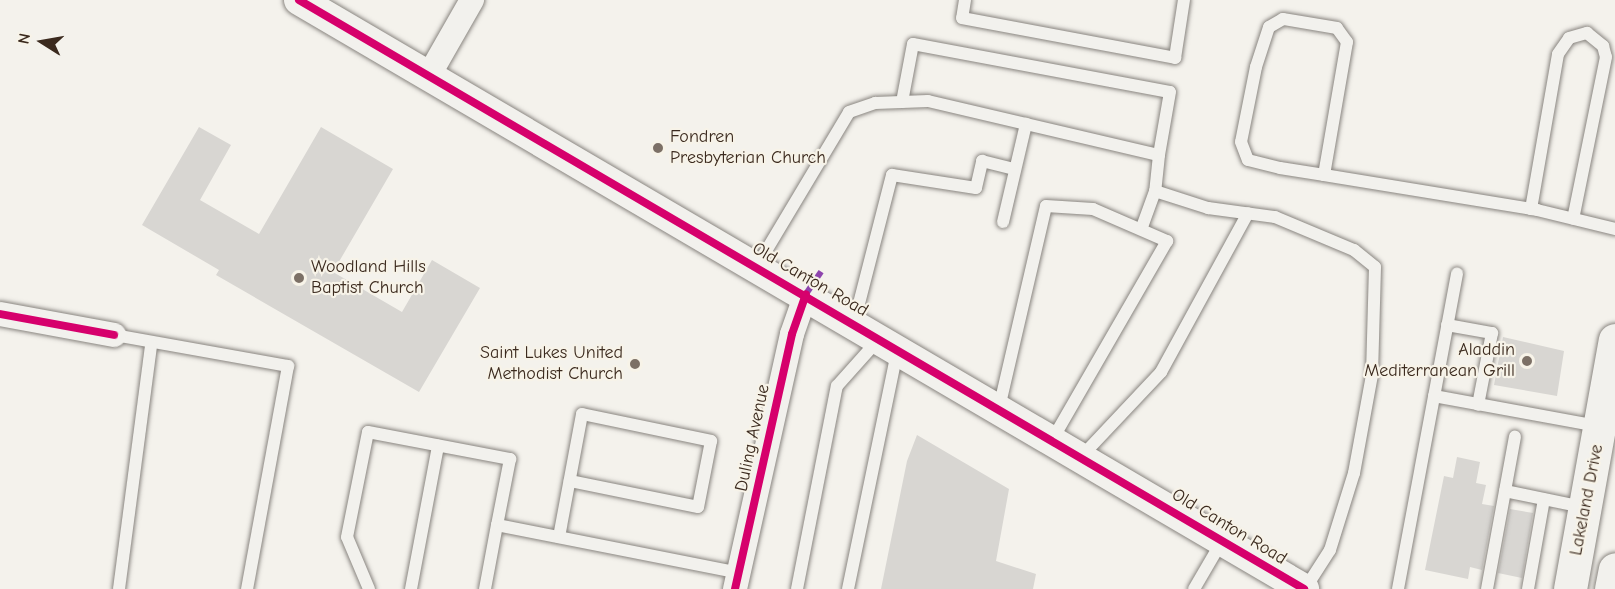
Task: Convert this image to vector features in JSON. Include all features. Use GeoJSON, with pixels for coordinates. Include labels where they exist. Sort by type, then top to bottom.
{"type":"FeatureCollection","features":[{"type":"Feature","properties":{"kind":"main road","name":"Lakeland Drive"},"geometry":{"type":"LineString","coordinates":[[1570,589],[1615,340]]}},
{"type":"Feature","properties":{"kind":"main road"},"geometry":{"type":"LineString","coordinates":[[1611,589],[1615,569]]}},
{"type":"Feature","properties":{"kind":"street","name":"Old Canton Road"},"geometry":{"type":"LineString","coordinates":[[299,0],[428,77],[806,294],[1222,541],[1290,585]]}},
{"type":"Feature","properties":{"kind":"street"},"geometry":{"type":"LineString","coordinates":[[428,77],[472,0]]}},
{"type":"Feature","properties":{"kind":"street","name":"Duling Avenue"},"geometry":{"type":"LineString","coordinates":[[737,581],[792,334],[806,294]]}},
{"type":"Feature","properties":{"kind":"street"},"geometry":{"type":"LineString","coordinates":[[0,314],[114,335]]}},
{"type":"Feature","properties":{"kind":"lane"},"geometry":{"type":"LineString","coordinates":[[965,0],[962,18],[1175,58],[1184,0]]}},
{"type":"Feature","properties":{"kind":"lane"},"geometry":{"type":"LineString","coordinates":[[1324,176],[1343,88],[1347,42],[1337,28],[1283,19],[1269,27],[1256,67],[1241,142],[1248,160],[1324,176],[1531,209],[1615,229]]}},
{"type":"Feature","properties":{"kind":"lane"},"geometry":{"type":"LineString","coordinates":[[1531,209],[1558,54],[1569,38],[1587,33],[1603,46],[1606,57],[1573,219]]}},
{"type":"Feature","properties":{"kind":"lane"},"geometry":{"type":"LineString","coordinates":[[902,102],[913,44],[1170,92],[1155,191],[1142,227]]}},
{"type":"Feature","properties":{"kind":"lane"},"geometry":{"type":"LineString","coordinates":[[757,266],[849,112],[875,103],[928,100],[1159,155]]}},
{"type":"Feature","properties":{"kind":"lane"},"geometry":{"type":"LineString","coordinates":[[1003,222],[1026,124]]}},
{"type":"Feature","properties":{"kind":"lane"},"geometry":{"type":"LineString","coordinates":[[854,323],[892,176],[976,188],[982,161],[1015,169]]}},
{"type":"Feature","properties":{"kind":"lane"},"geometry":{"type":"LineString","coordinates":[[1155,191],[1208,208],[1248,213],[1294,225],[1353,250],[1375,267],[1372,375],[1354,473],[1330,550],[1290,585]]}},
{"type":"Feature","properties":{"kind":"lane"},"geometry":{"type":"LineString","coordinates":[[999,408],[1046,206],[1094,209],[1142,227],[1167,241],[1052,440]]}},
{"type":"Feature","properties":{"kind":"lane"},"geometry":{"type":"LineString","coordinates":[[1081,457],[1161,372],[1248,213]]}},
{"type":"Feature","properties":{"kind":"lane"},"geometry":{"type":"LineString","coordinates":[[1398,589],[1457,273]]}},
{"type":"Feature","properties":{"kind":"lane"},"geometry":{"type":"LineString","coordinates":[[1447,325],[1492,333],[1478,405]]}},
{"type":"Feature","properties":{"kind":"lane"},"geometry":{"type":"LineString","coordinates":[[114,335],[151,345],[288,366],[247,589]]}},
{"type":"Feature","properties":{"kind":"lane"},"geometry":{"type":"LineString","coordinates":[[797,589],[837,386],[889,343]]}},
{"type":"Feature","properties":{"kind":"lane"},"geometry":{"type":"LineString","coordinates":[[849,589],[889,343]]}},
{"type":"Feature","properties":{"kind":"lane"},"geometry":{"type":"LineString","coordinates":[[119,589],[151,345]]}},
{"type":"Feature","properties":{"kind":"lane"},"geometry":{"type":"LineString","coordinates":[[1434,396],[1600,426]]}},
{"type":"Feature","properties":{"kind":"lane"},"geometry":{"type":"LineString","coordinates":[[559,537],[582,414],[711,441],[698,507],[570,481]]}},
{"type":"Feature","properties":{"kind":"lane"},"geometry":{"type":"LineString","coordinates":[[369,589],[347,537],[368,432],[510,459],[485,589]]}},
{"type":"Feature","properties":{"kind":"lane"},"geometry":{"type":"LineString","coordinates":[[1487,589],[1495,563],[1515,437]]}},
{"type":"Feature","properties":{"kind":"lane"},"geometry":{"type":"LineString","coordinates":[[411,589],[438,446]]}},
{"type":"Feature","properties":{"kind":"lane"},"geometry":{"type":"LineString","coordinates":[[1505,491],[1585,507]]}},
{"type":"Feature","properties":{"kind":"lane"},"geometry":{"type":"LineString","coordinates":[[1528,589],[1528,570],[1534,536],[1544,499]]}},
{"type":"Feature","properties":{"kind":"lane"},"geometry":{"type":"LineString","coordinates":[[497,525],[559,537],[737,581]]}},
{"type":"Feature","properties":{"kind":"lane"},"geometry":{"type":"LineString","coordinates":[[1194,589],[1222,541]]}},
{"type":"Feature","properties":{"kind":"building"},"geometry":{"type":"Polygon","coordinates":[[[199,127],[231,145],[200,200],[259,234],[321,127],[393,169],[333,272],[402,312],[432,260],[480,288],[419,392],[216,275],[219,270],[142,225],[199,127]]]}},
{"type":"Feature","properties":{"kind":"building","name":"Aladdin Mediterranean Grill"},"geometry":{"type":"Polygon","coordinates":[[[1503,337],[1564,351],[1557,396],[1494,385],[1503,337]]]}},
{"type":"Feature","properties":{"kind":"building"},"geometry":{"type":"Polygon","coordinates":[[[917,435],[1009,489],[996,561],[1036,574],[1033,589],[881,589],[907,461],[917,435]]]}},
{"type":"Feature","properties":{"kind":"building"},"geometry":{"type":"Polygon","coordinates":[[[1457,457],[1480,462],[1476,483],[1486,485],[1482,504],[1494,506],[1482,570],[1470,567],[1468,579],[1425,570],[1444,476],[1453,478],[1457,457]]]}},
{"type":"Feature","properties":{"kind":"building"},"geometry":{"type":"Polygon","coordinates":[[[1510,509],[1533,513],[1522,578],[1498,573],[1510,509]]]}},
{"type":"Feature","properties":{"kind":"marked path"},"geometry":{"type":"LineString","coordinates":[[806,294],[821,272]]}},
{"type":"Feature","properties":{"kind":"cycle path"},"geometry":{"type":"LineString","coordinates":[[299,0],[1304,589]]}},
{"type":"Feature","properties":{"kind":"cycle path"},"geometry":{"type":"LineString","coordinates":[[735,589],[792,334],[806,294]]}},
{"type":"Feature","properties":{"kind":"cycle path"},"geometry":{"type":"LineString","coordinates":[[0,314],[114,335]]}},
{"type":"Feature","properties":{"kind":"place","name":"Fondren Presbyterian Church"},"geometry":{"type":"Point","coordinates":[658,148]}},
{"type":"Feature","properties":{"kind":"place","name":"Woodland Hills Baptist Church"},"geometry":{"type":"Point","coordinates":[299,278]}},
{"type":"Feature","properties":{"kind":"place","name":"Aladdin Mediterranean Grill"},"geometry":{"type":"Point","coordinates":[1527,361]}},
{"type":"Feature","properties":{"kind":"place","name":"Saint Lukes United Methodist Church"},"geometry":{"type":"Point","coordinates":[635,364]}}]}
